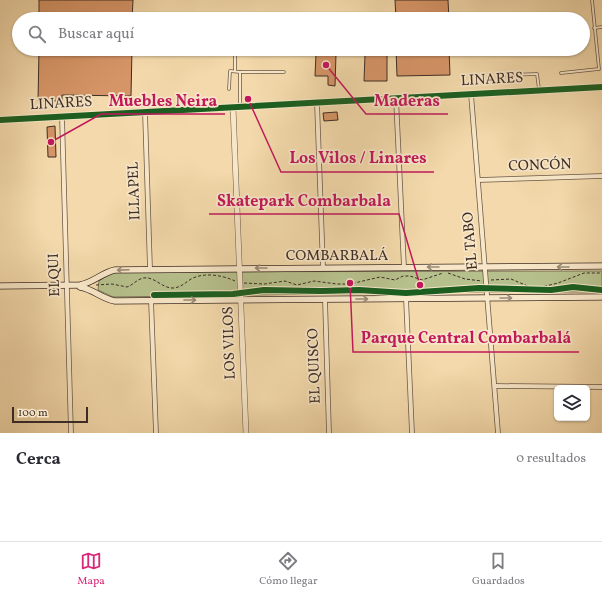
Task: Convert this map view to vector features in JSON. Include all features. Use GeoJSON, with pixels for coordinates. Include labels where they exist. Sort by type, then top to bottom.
{"type":"FeatureCollection","features":[{"type":"Feature","properties":{"kind":"main road","name":"COMBARBALÁ"},"geometry":{"type":"LineString","coordinates":[[0,286],[76,286],[96,282],[112,271],[150,269],[602,266]]}},
{"type":"Feature","properties":{"kind":"main road"},"geometry":{"type":"LineString","coordinates":[[96,282],[98,294]]}},
{"type":"Feature","properties":{"kind":"main road","name":"COMBARBALÁ"},"geometry":{"type":"LineString","coordinates":[[76,286],[88,289],[108,300],[115,301],[602,297]]}},
{"type":"Feature","properties":{"kind":"street","name":"LINARES"},"geometry":{"type":"LineString","coordinates":[[0,120],[602,87]]}},
{"type":"Feature","properties":{"kind":"street","name":"EL TABO"},"geometry":{"type":"LineString","coordinates":[[471,94],[498,433]]}},
{"type":"Feature","properties":{"kind":"street"},"geometry":{"type":"LineString","coordinates":[[396,98],[404,268]]}},
{"type":"Feature","properties":{"kind":"street"},"geometry":{"type":"LineString","coordinates":[[318,103],[323,268]]}},
{"type":"Feature","properties":{"kind":"street","name":"LOS VILOS"},"geometry":{"type":"LineString","coordinates":[[233,107],[246,433]]}},
{"type":"Feature","properties":{"kind":"street","name":"ILLAPEL"},"geometry":{"type":"LineString","coordinates":[[144,112],[150,269]]}},
{"type":"Feature","properties":{"kind":"street","name":"ELQUI"},"geometry":{"type":"LineString","coordinates":[[62,117],[71,433]]}},
{"type":"Feature","properties":{"kind":"street","name":"CONCÓN"},"geometry":{"type":"LineString","coordinates":[[478,180],[602,176]]}},
{"type":"Feature","properties":{"kind":"street"},"geometry":{"type":"LineString","coordinates":[[406,298],[412,433]]}},
{"type":"Feature","properties":{"kind":"street","name":"EL QUISCO"},"geometry":{"type":"LineString","coordinates":[[325,299],[329,433]]}},
{"type":"Feature","properties":{"kind":"street"},"geometry":{"type":"LineString","coordinates":[[151,300],[156,433]]}},
{"type":"Feature","properties":{"kind":"street"},"geometry":{"type":"LineString","coordinates":[[495,386],[602,387]]}},
{"type":"Feature","properties":{"kind":"lane"},"geometry":{"type":"LineString","coordinates":[[561,72],[599,69],[592,0]]}},
{"type":"Feature","properties":{"kind":"lane"},"geometry":{"type":"LineString","coordinates":[[594,28],[602,27]]}},
{"type":"Feature","properties":{"kind":"lane"},"geometry":{"type":"LineString","coordinates":[[235,56],[235,71]]}},
{"type":"Feature","properties":{"kind":"lane"},"geometry":{"type":"LineString","coordinates":[[229,89],[230,71],[284,72]]}},
{"type":"Feature","properties":{"kind":"lane"},"geometry":{"type":"LineString","coordinates":[[240,72],[240,107]]}},
{"type":"Feature","properties":{"kind":"lane"},"geometry":{"type":"LineString","coordinates":[[504,75],[537,74],[540,90]]}},
{"type":"Feature","properties":{"kind":"path"},"geometry":{"type":"LineString","coordinates":[[96,282],[127,287],[137,280],[148,278],[166,287],[174,288],[182,286],[195,278],[204,275],[224,276],[240,282],[264,284],[285,282],[297,285],[314,281],[344,284],[356,283],[380,277],[395,280],[407,276],[422,280],[438,274],[446,273],[471,280],[508,279],[530,287],[542,288],[584,273],[602,272]]}},
{"type":"Feature","properties":{"kind":"path"},"geometry":{"type":"LineString","coordinates":[[523,290],[560,289]]}},
{"type":"Feature","properties":{"kind":"path"},"geometry":{"type":"LineString","coordinates":[[253,290],[271,290]]}},
{"type":"Feature","properties":{"kind":"path"},"geometry":{"type":"LineString","coordinates":[[293,290],[300,290]]}},
{"type":"Feature","properties":{"kind":"path"},"geometry":{"type":"LineString","coordinates":[[336,290],[352,290]]}},
{"type":"Feature","properties":{"kind":"green space"},"geometry":{"type":"Polygon","coordinates":[[[602,271],[602,292],[482,292],[113,297],[98,290],[99,281],[113,272],[602,271]]]}},
{"type":"Feature","properties":{"kind":"building"},"geometry":{"type":"Polygon","coordinates":[[[39,0],[133,0],[132,12],[39,12],[39,0]]]}},
{"type":"Feature","properties":{"kind":"building"},"geometry":{"type":"Polygon","coordinates":[[[395,0],[448,0],[449,12],[396,12],[395,0]]]}},
{"type":"Feature","properties":{"kind":"building"},"geometry":{"type":"Polygon","coordinates":[[[39,56],[132,56],[131,96],[62,95],[62,101],[38,101],[39,56]]]}},
{"type":"Feature","properties":{"kind":"building"},"geometry":{"type":"Polygon","coordinates":[[[316,56],[336,56],[335,86],[328,85],[328,76],[315,76],[316,56]]]}},
{"type":"Feature","properties":{"kind":"building"},"geometry":{"type":"Polygon","coordinates":[[[365,56],[387,56],[387,81],[364,81],[365,56]]]}},
{"type":"Feature","properties":{"kind":"building"},"geometry":{"type":"Polygon","coordinates":[[[396,56],[449,56],[450,75],[397,76],[396,56]]]}},
{"type":"Feature","properties":{"kind":"building"},"geometry":{"type":"Polygon","coordinates":[[[337,112],[338,120],[324,121],[323,113],[337,112]]]}},
{"type":"Feature","properties":{"kind":"building"},"geometry":{"type":"Polygon","coordinates":[[[55,126],[56,157],[48,157],[47,127],[55,126]]]}},
{"type":"Feature","properties":{"kind":"cycle path"},"geometry":{"type":"LineString","coordinates":[[0,120],[602,87]]}},
{"type":"Feature","properties":{"kind":"cycle path"},"geometry":{"type":"LineString","coordinates":[[154,295],[233,294],[264,290],[359,290],[406,293],[479,288],[551,290],[573,287],[602,290]]}},
{"type":"Feature","properties":{"kind":"place","name":"Maderas"},"geometry":{"type":"Point","coordinates":[326,65]}},
{"type":"Feature","properties":{"kind":"place","name":"Los Vilos / Linares"},"geometry":{"type":"Point","coordinates":[248,99]}},
{"type":"Feature","properties":{"kind":"place","name":"Muebles Neira"},"geometry":{"type":"Point","coordinates":[51,142]}},
{"type":"Feature","properties":{"kind":"place","name":"Parque Central Combarbalá"},"geometry":{"type":"Point","coordinates":[350,283]}},
{"type":"Feature","properties":{"kind":"place","name":"Skatepark Combarbala"},"geometry":{"type":"Point","coordinates":[420,285]}}]}
